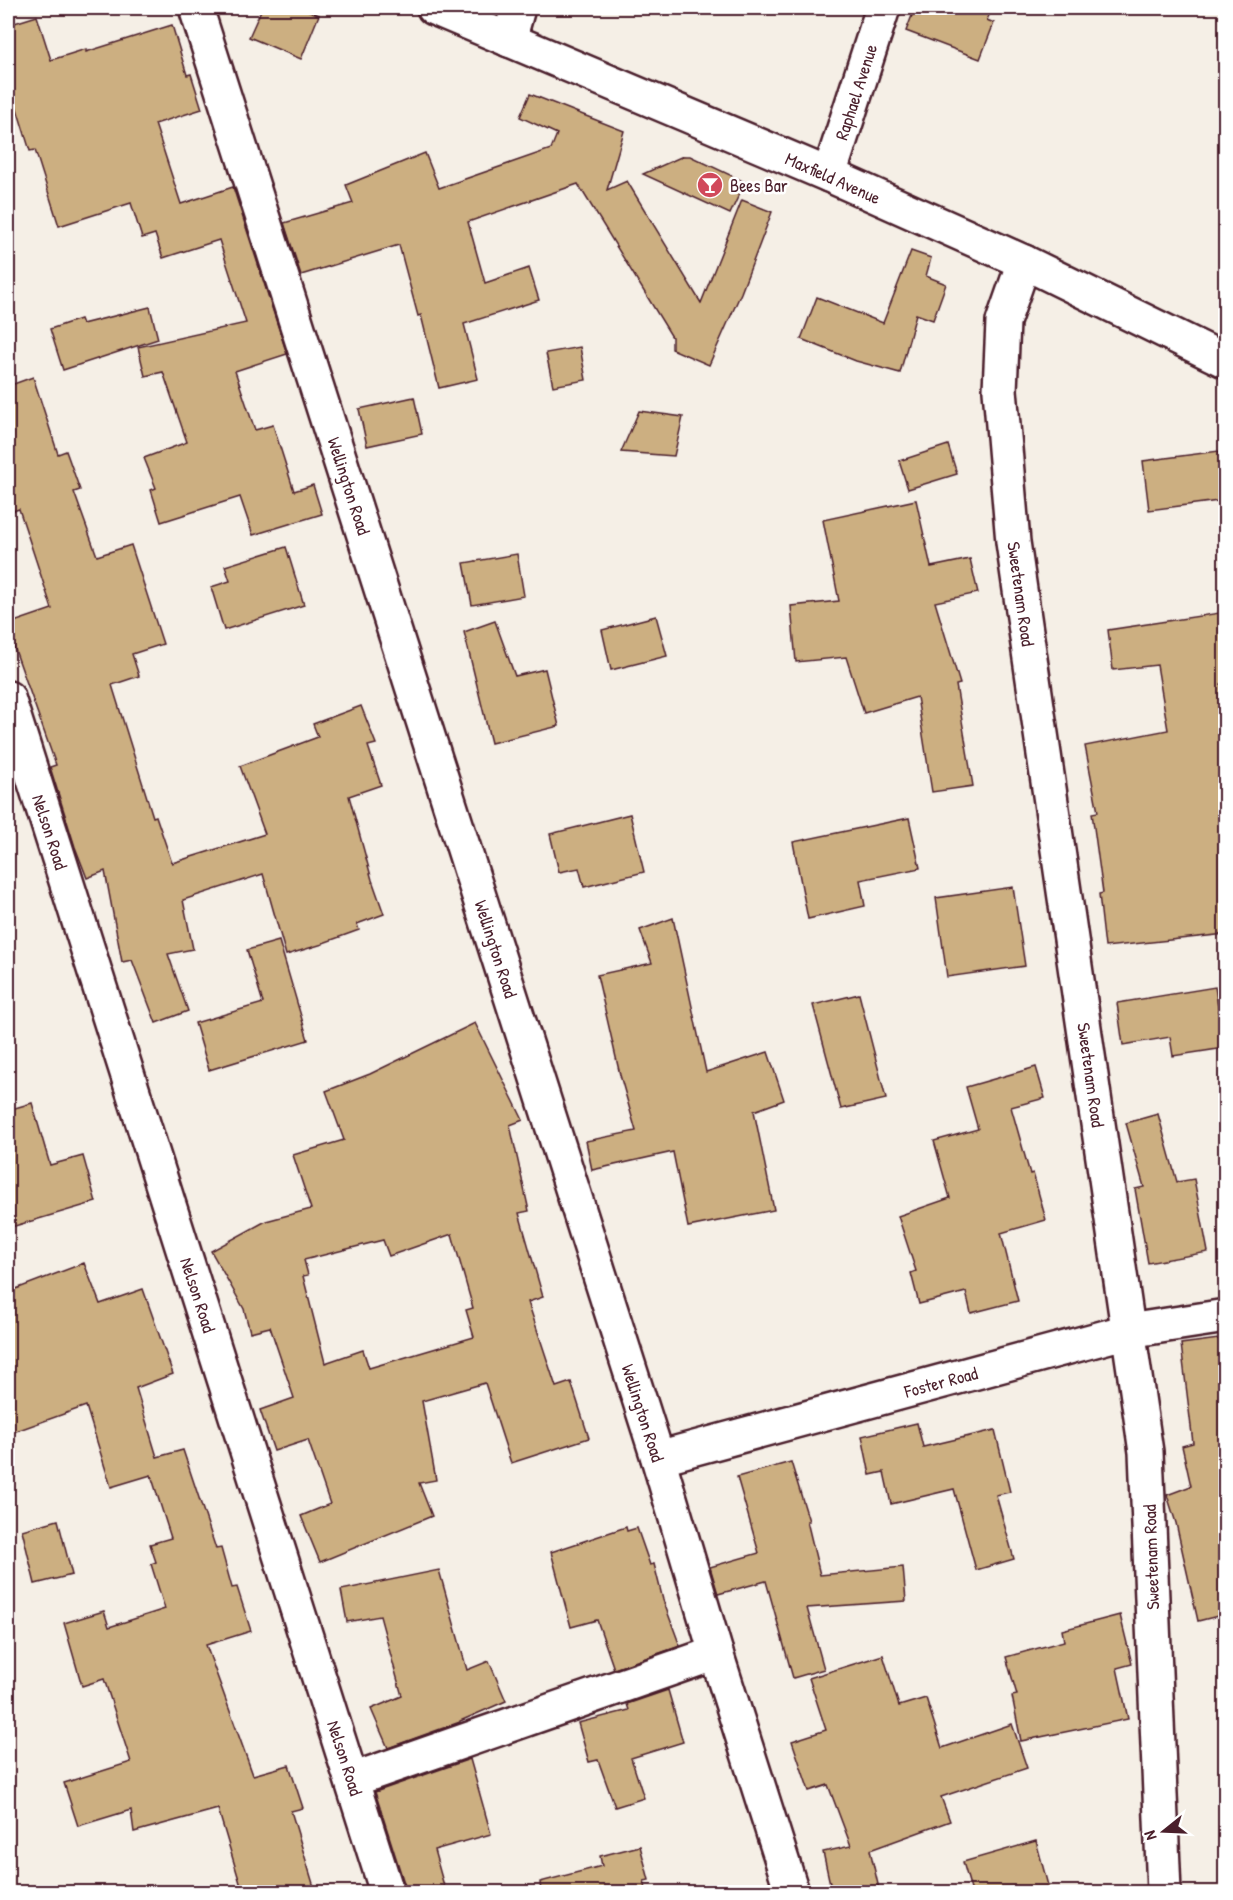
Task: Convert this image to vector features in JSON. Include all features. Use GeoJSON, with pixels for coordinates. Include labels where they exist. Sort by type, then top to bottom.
{"type":"FeatureCollection","features":[{"type":"Feature","properties":{"kind":"street","name":"Wellington Road"},"geometry":{"type":"LineString","coordinates":[[196,8],[658,1458],[716,1653],[792,1893]]}},
{"type":"Feature","properties":{"kind":"street","name":"Maxfield Avenue"},"geometry":{"type":"LineString","coordinates":[[434,8],[829,176],[1024,262],[1226,361]]}},
{"type":"Feature","properties":{"kind":"street"},"geometry":{"type":"LineString","coordinates":[[509,40],[518,8]]}},
{"type":"Feature","properties":{"kind":"street","name":"Raphael Avenue"},"geometry":{"type":"LineString","coordinates":[[829,176],[884,8]]}},
{"type":"Feature","properties":{"kind":"street","name":"Sweetenam Road"},"geometry":{"type":"LineString","coordinates":[[1024,262],[1003,322],[1000,390],[1013,542],[1146,1452],[1164,1893]]}},
{"type":"Feature","properties":{"kind":"street","name":"Nelson Road"},"geometry":{"type":"LineString","coordinates":[[8,698],[387,1893]]}},
{"type":"Feature","properties":{"kind":"street","name":"Foster Road"},"geometry":{"type":"LineString","coordinates":[[658,1458],[1128,1331],[1226,1316]]}},
{"type":"Feature","properties":{"kind":"street"},"geometry":{"type":"LineString","coordinates":[[352,1780],[716,1653]]}},
{"type":"Feature","properties":{"kind":"building"},"geometry":{"type":"Polygon","coordinates":[[[262,8],[302,8],[319,15],[301,59],[249,37],[262,8]]]}},
{"type":"Feature","properties":{"kind":"building"},"geometry":{"type":"Polygon","coordinates":[[[915,8],[992,8],[987,20],[994,23],[980,59],[906,31],[915,8]]]}},
{"type":"Feature","properties":{"kind":"building"},"geometry":{"type":"Polygon","coordinates":[[[37,16],[51,60],[86,49],[86,52],[172,25],[187,75],[191,74],[202,109],[155,124],[181,204],[233,187],[287,354],[235,371],[255,430],[273,425],[294,491],[313,485],[322,514],[253,535],[240,497],[161,522],[151,490],[156,488],[144,458],[187,442],[163,372],[145,376],[138,347],[246,323],[219,240],[163,258],[155,234],[142,238],[131,203],[59,226],[35,150],[30,151],[14,99],[8,101],[8,25],[37,16]]]}},
{"type":"Feature","properties":{"kind":"building"},"geometry":{"type":"Polygon","coordinates":[[[530,94],[624,131],[607,190],[627,181],[701,303],[742,200],[772,212],[741,293],[709,365],[672,349],[672,337],[578,184],[468,222],[485,283],[529,268],[539,300],[464,324],[478,379],[439,388],[421,315],[418,316],[399,245],[301,275],[284,223],[353,203],[346,185],[425,153],[439,188],[551,149],[557,134],[520,117],[530,94]]]}},
{"type":"Feature","properties":{"kind":"building","name":"Bees Bar"},"geometry":{"type":"Polygon","coordinates":[[[683,156],[690,156],[745,182],[730,214],[643,174],[683,156]]]}},
{"type":"Feature","properties":{"kind":"building"},"geometry":{"type":"Polygon","coordinates":[[[911,251],[931,258],[926,276],[946,284],[933,320],[916,314],[900,373],[856,361],[801,339],[817,297],[883,323],[911,251]]]}},
{"type":"Feature","properties":{"kind":"building"},"geometry":{"type":"Polygon","coordinates":[[[150,307],[158,339],[63,370],[50,329],[80,319],[82,324],[150,307]]]}},
{"type":"Feature","properties":{"kind":"building"},"geometry":{"type":"Polygon","coordinates":[[[580,347],[586,380],[553,386],[546,353],[580,347]]]}},
{"type":"Feature","properties":{"kind":"building"},"geometry":{"type":"Polygon","coordinates":[[[33,377],[58,454],[66,451],[80,490],[74,492],[97,556],[131,545],[163,644],[132,654],[139,676],[112,685],[153,817],[156,816],[172,863],[265,834],[240,766],[318,737],[313,724],[361,706],[376,744],[368,746],[381,785],[349,796],[372,880],[384,914],[357,924],[359,930],[286,955],[263,874],[183,900],[193,949],[168,954],[188,1011],[156,1023],[132,960],[122,962],[105,871],[87,878],[75,847],[50,767],[56,765],[8,630],[8,624],[52,609],[19,509],[13,511],[8,494],[8,386],[33,377]]]}},
{"type":"Feature","properties":{"kind":"building"},"geometry":{"type":"Polygon","coordinates":[[[414,397],[422,434],[367,446],[359,409],[414,397]]]}},
{"type":"Feature","properties":{"kind":"building"},"geometry":{"type":"Polygon","coordinates":[[[639,411],[683,417],[674,456],[621,452],[639,411]]]}},
{"type":"Feature","properties":{"kind":"building"},"geometry":{"type":"Polygon","coordinates":[[[948,445],[957,474],[908,489],[899,461],[948,445]]]}},
{"type":"Feature","properties":{"kind":"building"},"geometry":{"type":"Polygon","coordinates":[[[1219,451],[1226,500],[1149,510],[1143,461],[1219,451]]]}},
{"type":"Feature","properties":{"kind":"building"},"geometry":{"type":"Polygon","coordinates":[[[916,500],[931,567],[970,559],[978,593],[935,602],[960,684],[956,685],[973,786],[932,792],[917,697],[864,713],[846,657],[796,662],[791,606],[839,601],[823,520],[916,500]]]}},
{"type":"Feature","properties":{"kind":"building"},"geometry":{"type":"Polygon","coordinates":[[[286,547],[304,605],[224,630],[211,587],[230,581],[225,566],[286,547]]]}},
{"type":"Feature","properties":{"kind":"building"},"geometry":{"type":"Polygon","coordinates":[[[517,554],[524,596],[472,605],[464,563],[517,554]]]}},
{"type":"Feature","properties":{"kind":"building"},"geometry":{"type":"Polygon","coordinates":[[[1226,612],[1226,683],[1221,684],[1226,725],[1226,934],[1105,947],[1099,894],[1103,893],[1092,813],[1098,812],[1085,746],[1168,730],[1157,665],[1113,670],[1108,630],[1226,612]]]}},
{"type":"Feature","properties":{"kind":"building"},"geometry":{"type":"Polygon","coordinates":[[[656,616],[667,656],[611,670],[602,630],[656,616]]]}},
{"type":"Feature","properties":{"kind":"building"},"geometry":{"type":"Polygon","coordinates":[[[495,621],[515,676],[545,669],[559,726],[491,743],[464,632],[495,621]]]}},
{"type":"Feature","properties":{"kind":"building"},"geometry":{"type":"Polygon","coordinates":[[[630,814],[644,872],[584,887],[579,868],[559,872],[550,834],[630,814]]]}},
{"type":"Feature","properties":{"kind":"building"},"geometry":{"type":"Polygon","coordinates":[[[909,818],[920,868],[860,880],[865,906],[808,919],[793,842],[909,818]]]}},
{"type":"Feature","properties":{"kind":"building"},"geometry":{"type":"Polygon","coordinates":[[[1013,887],[1025,966],[947,977],[936,898],[1013,887]]]}},
{"type":"Feature","properties":{"kind":"building"},"geometry":{"type":"Polygon","coordinates":[[[673,918],[706,1072],[768,1052],[784,1100],[754,1111],[774,1210],[688,1227],[673,1152],[592,1170],[586,1141],[636,1131],[620,1075],[597,975],[652,963],[640,930],[673,918]]]}},
{"type":"Feature","properties":{"kind":"building"},"geometry":{"type":"Polygon","coordinates":[[[279,941],[308,1040],[209,1070],[195,1023],[263,1003],[247,950],[279,941]]]}},
{"type":"Feature","properties":{"kind":"building"},"geometry":{"type":"Polygon","coordinates":[[[1215,987],[1224,1048],[1173,1056],[1170,1037],[1123,1045],[1117,1003],[1215,987]]]}},
{"type":"Feature","properties":{"kind":"building"},"geometry":{"type":"Polygon","coordinates":[[[859,994],[886,1099],[841,1109],[813,1005],[859,994]]]}},
{"type":"Feature","properties":{"kind":"building"},"geometry":{"type":"Polygon","coordinates":[[[475,1023],[523,1120],[510,1125],[529,1211],[519,1213],[543,1297],[528,1302],[556,1387],[571,1382],[589,1438],[511,1463],[485,1383],[422,1401],[436,1480],[419,1483],[432,1516],[320,1562],[301,1516],[330,1504],[308,1440],[274,1451],[260,1410],[294,1398],[270,1327],[250,1332],[244,1309],[211,1251],[266,1221],[311,1209],[293,1155],[344,1140],[326,1091],[370,1074],[475,1023]],[[452,1234],[389,1256],[383,1240],[304,1260],[308,1275],[303,1276],[325,1363],[363,1350],[369,1368],[474,1337],[466,1310],[473,1308],[452,1234]]]}},
{"type":"Feature","properties":{"kind":"building"},"geometry":{"type":"Polygon","coordinates":[[[1036,1067],[1045,1098],[1011,1107],[1046,1220],[1001,1233],[1018,1301],[971,1313],[966,1292],[919,1304],[911,1273],[916,1271],[898,1216],[950,1198],[934,1141],[978,1129],[966,1087],[1036,1067]]]}},
{"type":"Feature","properties":{"kind":"building"},"geometry":{"type":"Polygon","coordinates":[[[32,1103],[50,1165],[83,1156],[96,1202],[8,1228],[8,1110],[32,1103]]]}},
{"type":"Feature","properties":{"kind":"building"},"geometry":{"type":"Polygon","coordinates":[[[1158,1114],[1177,1182],[1194,1179],[1208,1252],[1148,1263],[1135,1189],[1144,1187],[1126,1123],[1158,1114]]]}},
{"type":"Feature","properties":{"kind":"building"},"geometry":{"type":"Polygon","coordinates":[[[84,1263],[100,1304],[143,1289],[173,1374],[136,1388],[157,1457],[183,1450],[216,1549],[221,1548],[232,1588],[237,1587],[251,1631],[206,1645],[253,1775],[289,1765],[303,1808],[291,1811],[314,1887],[298,1893],[243,1893],[218,1809],[134,1832],[131,1810],[78,1826],[64,1783],[131,1762],[104,1679],[82,1686],[64,1623],[104,1611],[109,1627],[165,1609],[151,1564],[156,1562],[150,1544],[171,1538],[151,1475],[111,1487],[86,1406],[8,1434],[8,1292],[84,1263]]]}},
{"type":"Feature","properties":{"kind":"building"},"geometry":{"type":"Polygon","coordinates":[[[1226,1338],[1226,1614],[1198,1621],[1176,1523],[1167,1495],[1191,1486],[1182,1446],[1193,1443],[1181,1344],[1226,1338]]]}},
{"type":"Feature","properties":{"kind":"building"},"geometry":{"type":"Polygon","coordinates":[[[917,1423],[923,1447],[995,1430],[1010,1492],[996,1495],[1014,1559],[976,1570],[954,1489],[891,1504],[884,1472],[870,1475],[862,1436],[917,1423]]]}},
{"type":"Feature","properties":{"kind":"building"},"geometry":{"type":"Polygon","coordinates":[[[791,1462],[809,1521],[807,1521],[820,1575],[903,1567],[906,1601],[807,1608],[824,1669],[793,1678],[766,1581],[718,1594],[710,1567],[759,1553],[737,1477],[791,1462]]]}},
{"type":"Feature","properties":{"kind":"building"},"geometry":{"type":"Polygon","coordinates":[[[58,1520],[72,1575],[35,1584],[22,1530],[58,1520]]]}},
{"type":"Feature","properties":{"kind":"building"},"geometry":{"type":"Polygon","coordinates":[[[626,1527],[627,1531],[637,1528],[650,1565],[654,1564],[663,1600],[680,1646],[614,1669],[597,1620],[571,1627],[551,1552],[626,1527]]]}},
{"type":"Feature","properties":{"kind":"building"},"geometry":{"type":"Polygon","coordinates":[[[439,1570],[467,1670],[489,1661],[506,1701],[460,1722],[388,1748],[371,1709],[402,1696],[380,1616],[347,1622],[341,1590],[439,1570]]]}},
{"type":"Feature","properties":{"kind":"building"},"geometry":{"type":"Polygon","coordinates":[[[1120,1615],[1132,1664],[1117,1668],[1128,1719],[1021,1741],[1012,1696],[1017,1695],[1006,1657],[1064,1641],[1062,1630],[1120,1615]]]}},
{"type":"Feature","properties":{"kind":"building"},"geometry":{"type":"Polygon","coordinates":[[[883,1655],[899,1706],[926,1698],[942,1748],[1012,1724],[1027,1768],[941,1797],[950,1821],[870,1850],[880,1893],[832,1893],[823,1852],[851,1846],[828,1785],[809,1791],[792,1741],[826,1730],[809,1678],[883,1655]]]}},
{"type":"Feature","properties":{"kind":"building"},"geometry":{"type":"Polygon","coordinates":[[[668,1690],[683,1742],[631,1758],[644,1798],[615,1807],[598,1760],[589,1762],[578,1723],[629,1710],[627,1704],[668,1690]]]}},
{"type":"Feature","properties":{"kind":"building"},"geometry":{"type":"Polygon","coordinates":[[[470,1759],[491,1834],[434,1850],[446,1893],[405,1893],[405,1886],[375,1792],[470,1759]]]}},
{"type":"Feature","properties":{"kind":"building"},"geometry":{"type":"Polygon","coordinates":[[[1036,1841],[1050,1893],[972,1893],[963,1862],[1036,1841]]]}},
{"type":"Feature","properties":{"kind":"building"},"geometry":{"type":"Polygon","coordinates":[[[640,1846],[649,1880],[644,1881],[647,1893],[541,1893],[540,1882],[602,1866],[600,1856],[640,1846]]]}},
{"type":"Feature","properties":{"kind":"place","name":"Bees Bar"},"geometry":{"type":"Point","coordinates":[710,185]}}]}
